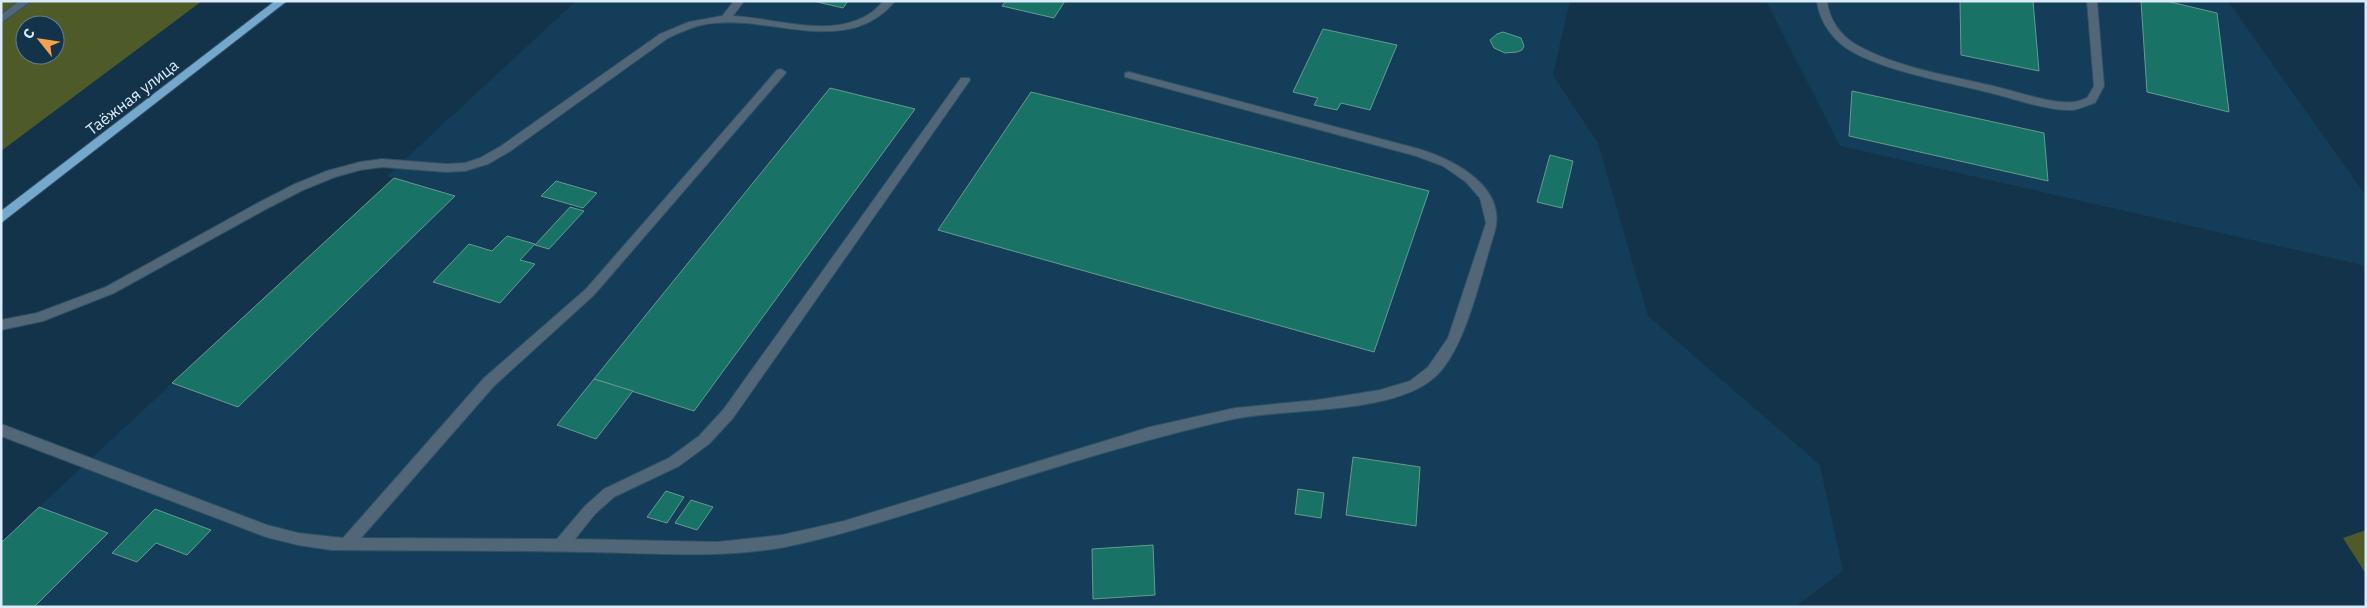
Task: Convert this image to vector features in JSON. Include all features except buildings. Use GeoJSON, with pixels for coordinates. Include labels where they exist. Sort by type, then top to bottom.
{"type":"FeatureCollection","features":[{"type":"Feature","properties":{"kind":"highway","name":"Таёжная улица"},"geometry":{"type":"LineString","coordinates":[[1,218],[282,1]]}},
{"type":"Feature","properties":{"kind":"lane"},"geometry":{"type":"LineString","coordinates":[[1,20],[26,1]]}},
{"type":"Feature","properties":{"kind":"lane"},"geometry":{"type":"LineString","coordinates":[[725,19],[739,1]]}},
{"type":"Feature","properties":{"kind":"lane"},"geometry":{"type":"LineString","coordinates":[[1,325],[39,318],[110,290],[292,191],[331,174],[360,166],[382,163],[446,168],[465,167],[484,161],[505,149],[664,36],[692,24],[725,19],[807,28],[851,27],[868,21],[881,12],[890,1]]}},
{"type":"Feature","properties":{"kind":"lane"},"geometry":{"type":"LineString","coordinates":[[1822,1],[1823,11],[1836,34],[1850,46],[1877,58],[1910,69],[2032,100],[2073,106],[2090,100],[2098,86],[2092,1]]}},
{"type":"Feature","properties":{"kind":"lane"},"geometry":{"type":"LineString","coordinates":[[346,544],[488,382],[590,292],[781,72]]}},
{"type":"Feature","properties":{"kind":"lane"},"geometry":{"type":"LineString","coordinates":[[1,430],[266,531],[298,539],[346,544],[717,548],[782,541],[844,527],[1150,433],[1235,413],[1318,405],[1380,395],[1414,385],[1433,371],[1454,340],[1492,223],[1486,197],[1470,179],[1447,163],[1419,152],[1129,75]]}},
{"type":"Feature","properties":{"kind":"lane"},"geometry":{"type":"LineString","coordinates":[[561,545],[590,510],[609,493],[674,462],[704,440],[728,414],[964,80]]}},
{"type":"Feature","properties":{"kind":"shaded area"},"geometry":{"type":"Polygon","coordinates":[[[576,1],[1570,1],[1553,75],[1598,143],[1648,316],[1820,465],[1843,571],[1795,607],[1,607],[39,507],[393,178],[387,176],[576,1]]]}},
{"type":"Feature","properties":{"kind":"shaded area"},"geometry":{"type":"Polygon","coordinates":[[[1766,1],[2228,1],[2366,196],[2366,266],[1840,146],[1766,1]]]}},
{"type":"Feature","properties":{"kind":"green space"},"geometry":{"type":"Polygon","coordinates":[[[1,1],[202,1],[1,151],[1,1]]]}},
{"type":"Feature","properties":{"kind":"green space"},"geometry":{"type":"Polygon","coordinates":[[[2366,530],[2366,574],[2343,538],[2366,530]]]}}]}
